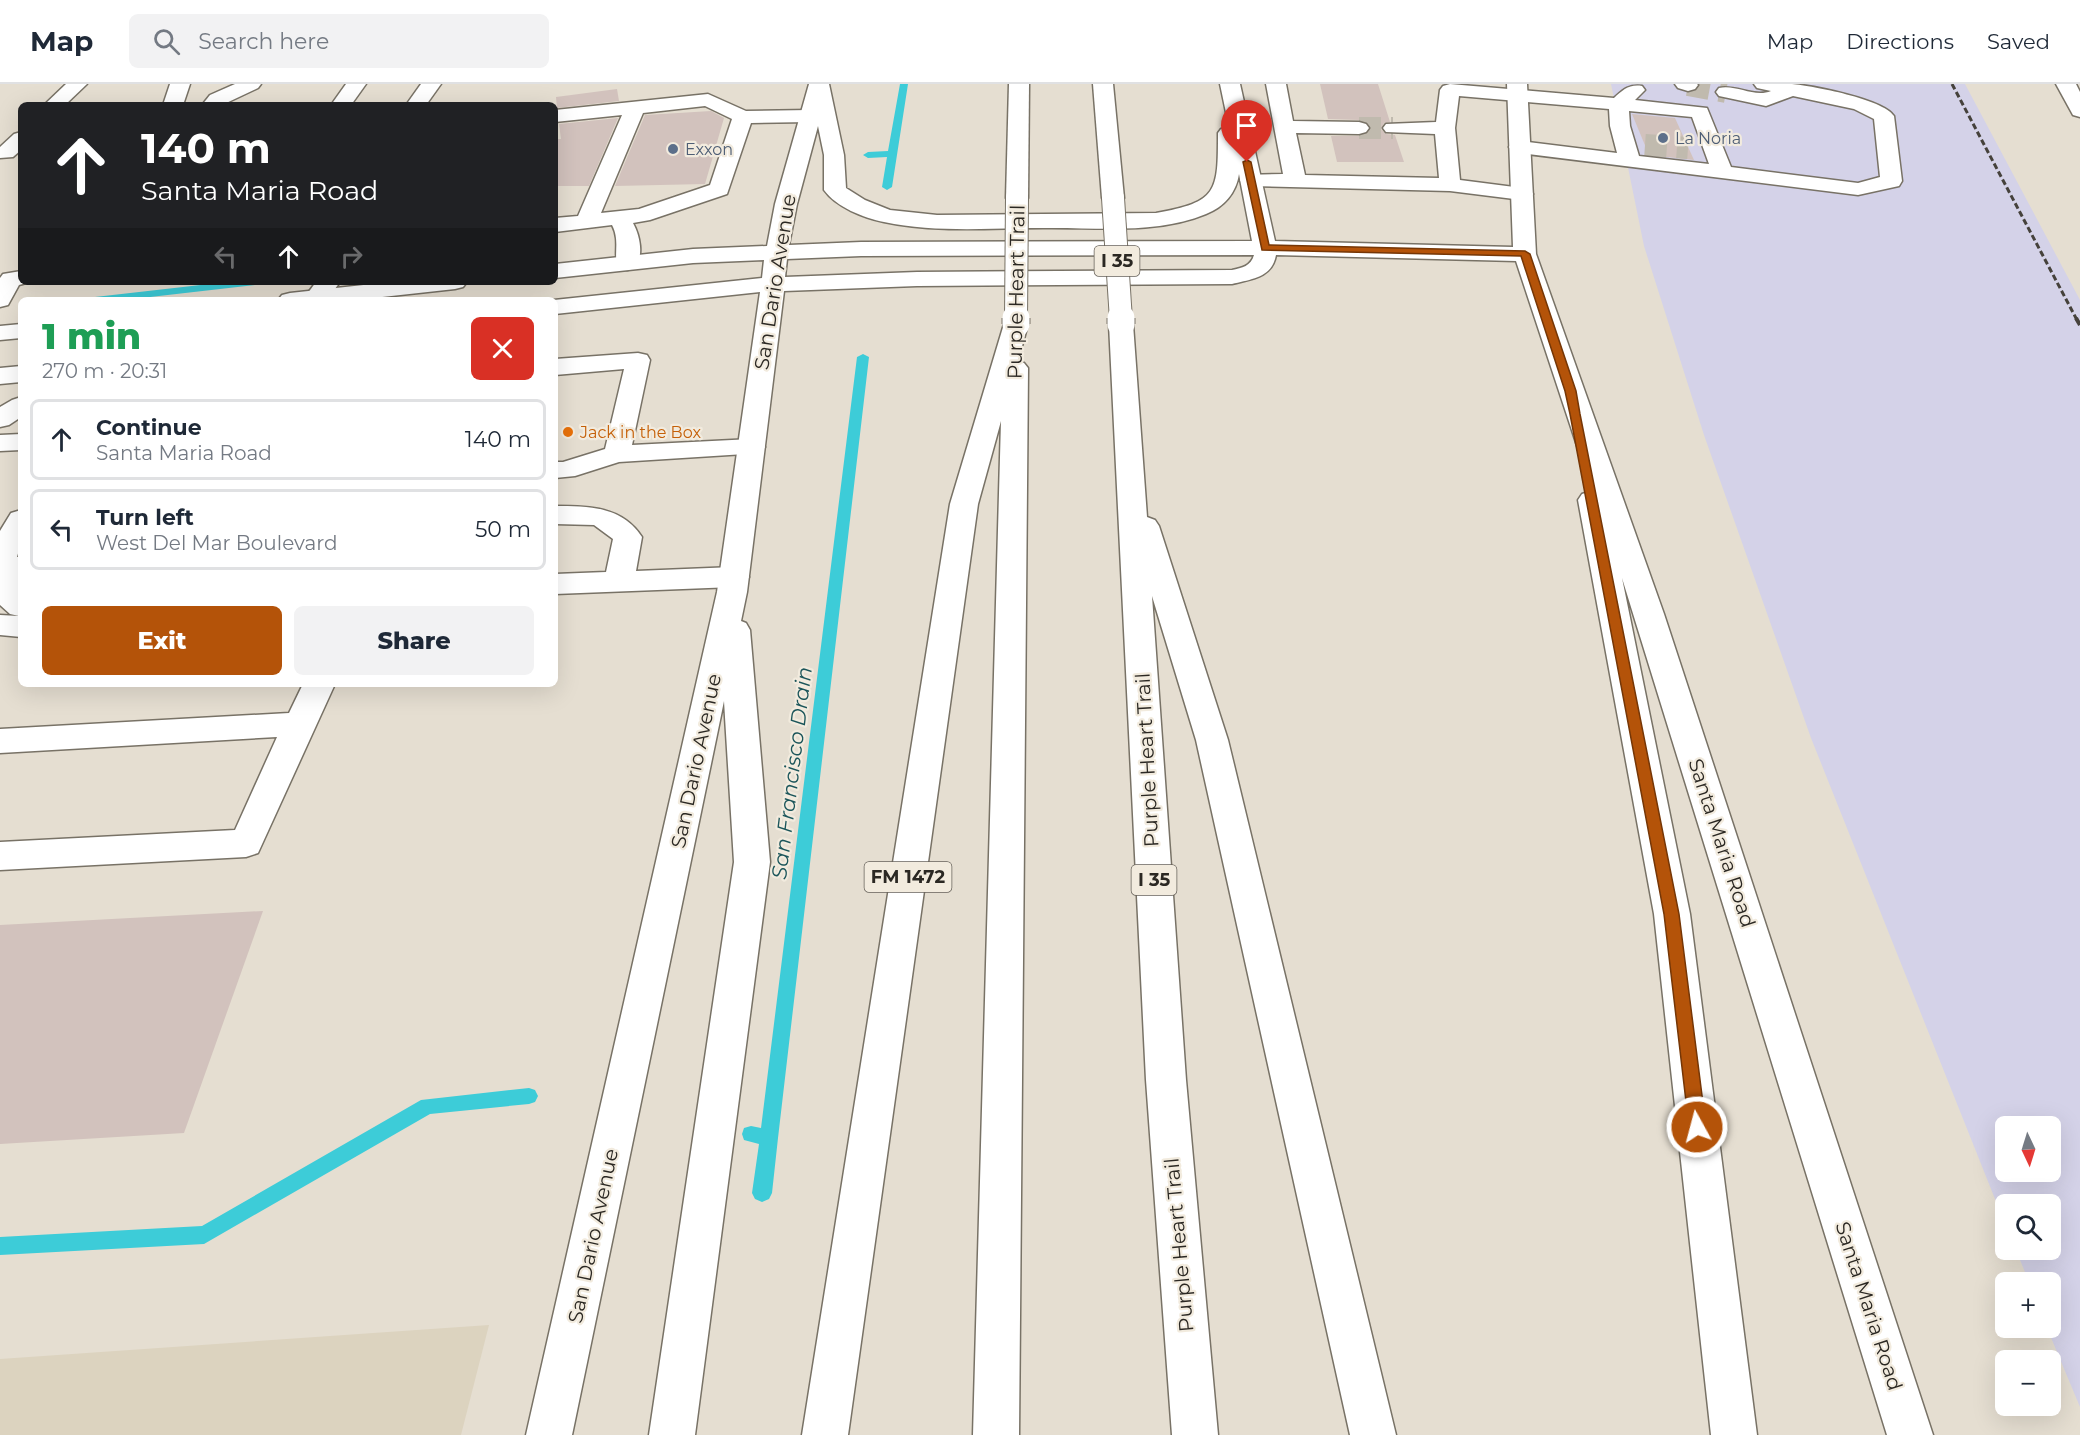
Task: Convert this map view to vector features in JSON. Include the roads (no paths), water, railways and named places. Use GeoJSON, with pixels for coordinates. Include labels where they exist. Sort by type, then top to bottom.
{"type":"FeatureCollection","features":[{"type":"Feature","properties":{"kind":"main road"},"geometry":{"type":"LineString","coordinates":[[57,102],[77,84]]}},
{"type":"Feature","properties":{"kind":"main road"},"geometry":{"type":"LineString","coordinates":[[174,102],[180,84]]}},
{"type":"Feature","properties":{"kind":"main road"},"geometry":{"type":"LineString","coordinates":[[218,96],[251,84]]}},
{"type":"Feature","properties":{"kind":"main road"},"geometry":{"type":"LineString","coordinates":[[343,102],[356,84]]}},
{"type":"Feature","properties":{"kind":"main road"},"geometry":{"type":"LineString","coordinates":[[418,102],[430,84]]}},
{"type":"Feature","properties":{"kind":"main road","name":"Purple Heart Trail"},"geometry":{"type":"LineString","coordinates":[[996,1435],[1019,84]]}},
{"type":"Feature","properties":{"kind":"main road","name":"Purple Heart Trail"},"geometry":{"type":"LineString","coordinates":[[1103,84],[1121,324],[1166,1080],[1194,1435]]}},
{"type":"Feature","properties":{"kind":"main road"},"geometry":{"type":"LineString","coordinates":[[819,85],[834,155],[835,190],[857,205],[886,216],[937,222],[1156,219],[1190,214],[1215,201],[1227,182],[1230,84]]}},
{"type":"Feature","properties":{"kind":"main road"},"geometry":{"type":"LineString","coordinates":[[558,307],[771,284],[916,279],[1232,277],[1251,272],[1263,266],[1266,260],[1265,248],[1230,84]]}},
{"type":"Feature","properties":{"kind":"main road"},"geometry":{"type":"LineString","coordinates":[[1276,84],[1295,180]]}},
{"type":"Feature","properties":{"kind":"main road"},"geometry":{"type":"LineString","coordinates":[[1618,104],[1642,84]]}},
{"type":"Feature","properties":{"kind":"main road"},"geometry":{"type":"LineString","coordinates":[[2066,84],[2080,111]]}},
{"type":"Feature","properties":{"kind":"main road","name":"San Dario Avenue"},"geometry":{"type":"LineString","coordinates":[[549,1435],[733,585],[771,284],[786,204],[819,85]]}},
{"type":"Feature","properties":{"kind":"main road"},"geometry":{"type":"LineString","coordinates":[[1450,185],[1445,128],[1450,90],[1517,89],[1618,104],[1718,107],[1739,112],[1765,92],[1789,87],[1860,104],[1884,116],[1891,181],[1858,189],[1723,173],[1632,141],[1519,147]]}},
{"type":"Feature","properties":{"kind":"main road","name":"Santa Maria Road"},"geometry":{"type":"LineString","coordinates":[[1517,89],[1525,254],[1570,391],[1649,614],[1910,1435]]}},
{"type":"Feature","properties":{"kind":"main road"},"geometry":{"type":"LineString","coordinates":[[558,116],[708,100],[743,117],[810,116]]}},
{"type":"Feature","properties":{"kind":"main road"},"geometry":{"type":"LineString","coordinates":[[1618,104],[1632,141]]}},
{"type":"Feature","properties":{"kind":"main road"},"geometry":{"type":"LineString","coordinates":[[1718,107],[1701,141],[1723,173]]}},
{"type":"Feature","properties":{"kind":"main road"},"geometry":{"type":"LineString","coordinates":[[587,221],[634,108]]}},
{"type":"Feature","properties":{"kind":"main road"},"geometry":{"type":"LineString","coordinates":[[558,225],[642,215],[719,189],[743,117]]}},
{"type":"Feature","properties":{"kind":"main road"},"geometry":{"type":"LineString","coordinates":[[1285,127],[1359,128]]}},
{"type":"Feature","properties":{"kind":"main road"},"geometry":{"type":"LineString","coordinates":[[1392,128],[1445,128]]}},
{"type":"Feature","properties":{"kind":"main road"},"geometry":{"type":"LineString","coordinates":[[6,153],[18,141]]}},
{"type":"Feature","properties":{"kind":"main road"},"geometry":{"type":"LineString","coordinates":[[1251,180],[1450,185],[1522,194]]}},
{"type":"Feature","properties":{"kind":"main road"},"geometry":{"type":"LineString","coordinates":[[619,218],[629,236],[627,263]]}},
{"type":"Feature","properties":{"kind":"main road"},"geometry":{"type":"LineString","coordinates":[[558,271],[777,251],[1265,248],[1525,254]]}},
{"type":"Feature","properties":{"kind":"main road"},"geometry":{"type":"LineString","coordinates":[[0,300],[13,275]]}},
{"type":"Feature","properties":{"kind":"main road"},"geometry":{"type":"LineString","coordinates":[[302,297],[319,293],[418,285]]}},
{"type":"Feature","properties":{"kind":"main road","name":"FM 1472"},"geometry":{"type":"LineString","coordinates":[[825,1435],[964,504],[1016,324]]}},
{"type":"Feature","properties":{"kind":"main road"},"geometry":{"type":"LineString","coordinates":[[0,333],[18,331]]}},
{"type":"Feature","properties":{"kind":"main road"},"geometry":{"type":"LineString","coordinates":[[558,367],[638,360],[617,454]]}},
{"type":"Feature","properties":{"kind":"main road"},"geometry":{"type":"LineString","coordinates":[[0,376],[18,374]]}},
{"type":"Feature","properties":{"kind":"main road"},"geometry":{"type":"LineString","coordinates":[[1570,391],[1672,914],[1734,1435]]}},
{"type":"Feature","properties":{"kind":"main road"},"geometry":{"type":"LineString","coordinates":[[0,419],[18,407]]}},
{"type":"Feature","properties":{"kind":"main road"},"geometry":{"type":"LineString","coordinates":[[0,443],[18,442]]}},
{"type":"Feature","properties":{"kind":"main road"},"geometry":{"type":"LineString","coordinates":[[558,470],[565,470],[617,454],[752,447]]}},
{"type":"Feature","properties":{"kind":"main road"},"geometry":{"type":"LineString","coordinates":[[1130,478],[1212,740],[1373,1435]]}},
{"type":"Feature","properties":{"kind":"main road"},"geometry":{"type":"LineString","coordinates":[[558,515],[589,515],[616,522],[628,537],[619,581]]}},
{"type":"Feature","properties":{"kind":"main road"},"geometry":{"type":"LineString","coordinates":[[18,532],[11,562],[12,600],[18,605]]}},
{"type":"Feature","properties":{"kind":"main road"},"geometry":{"type":"LineString","coordinates":[[558,584],[619,581],[733,585],[752,862],[672,1435]]}},
{"type":"Feature","properties":{"kind":"main road"},"geometry":{"type":"LineString","coordinates":[[0,625],[18,627]]}},
{"type":"Feature","properties":{"kind":"main road"},"geometry":{"type":"LineString","coordinates":[[0,856],[246,843],[318,687]]}},
{"type":"Feature","properties":{"kind":"main road"},"geometry":{"type":"LineString","coordinates":[[0,741],[300,724]]}},
{"type":"Feature","properties":{"kind":"waterway","name":"San Francisco Drain"},"geometry":{"type":"LineString","coordinates":[[887,187],[904,84]]}},
{"type":"Feature","properties":{"kind":"waterway"},"geometry":{"type":"LineString","coordinates":[[868,155],[892,154]]}},
{"type":"Feature","properties":{"kind":"waterway"},"geometry":{"type":"LineString","coordinates":[[122,297],[228,285]]}},
{"type":"Feature","properties":{"kind":"waterway","name":"San Francisco Drain"},"geometry":{"type":"LineString","coordinates":[[769,1138],[863,357]]}},
{"type":"Feature","properties":{"kind":"waterway"},"geometry":{"type":"LineString","coordinates":[[0,1246],[204,1235],[427,1106],[529,1096]]}},
{"type":"Feature","properties":{"kind":"waterway"},"geometry":{"type":"LineString","coordinates":[[751,1134],[769,1138]]}},
{"type":"Feature","properties":{"kind":"waterway","name":"San Francisco Drain"},"geometry":{"type":"LineString","coordinates":[[762,1193],[769,1138]]}},
{"type":"Feature","properties":{"kind":"tunnel"},"geometry":{"type":"LineString","coordinates":[[1688,85],[1726,92]]}},
{"type":"Feature","properties":{"kind":"tunnel"},"geometry":{"type":"LineString","coordinates":[[1359,128],[1393,128]]}},
{"type":"Feature","properties":{"kind":"tunnel"},"geometry":{"type":"LineString","coordinates":[[1645,145],[1688,148]]}},
{"type":"Feature","properties":{"kind":"railway"},"geometry":{"type":"LineString","coordinates":[[1952,84],[2077,320]]}},
{"type":"Feature","properties":{"kind":"railway"},"geometry":{"type":"LineString","coordinates":[[2076,318],[2080,325]]}},
{"type":"Feature","properties":{"kind":"place","name":"La Noria"},"geometry":{"type":"Point","coordinates":[1663,138]}},
{"type":"Feature","properties":{"kind":"place","name":"Exxon"},"geometry":{"type":"Point","coordinates":[673,149]}},
{"type":"Feature","properties":{"kind":"place","name":"Jack in the Box"},"geometry":{"type":"Point","coordinates":[568,432]}}]}
